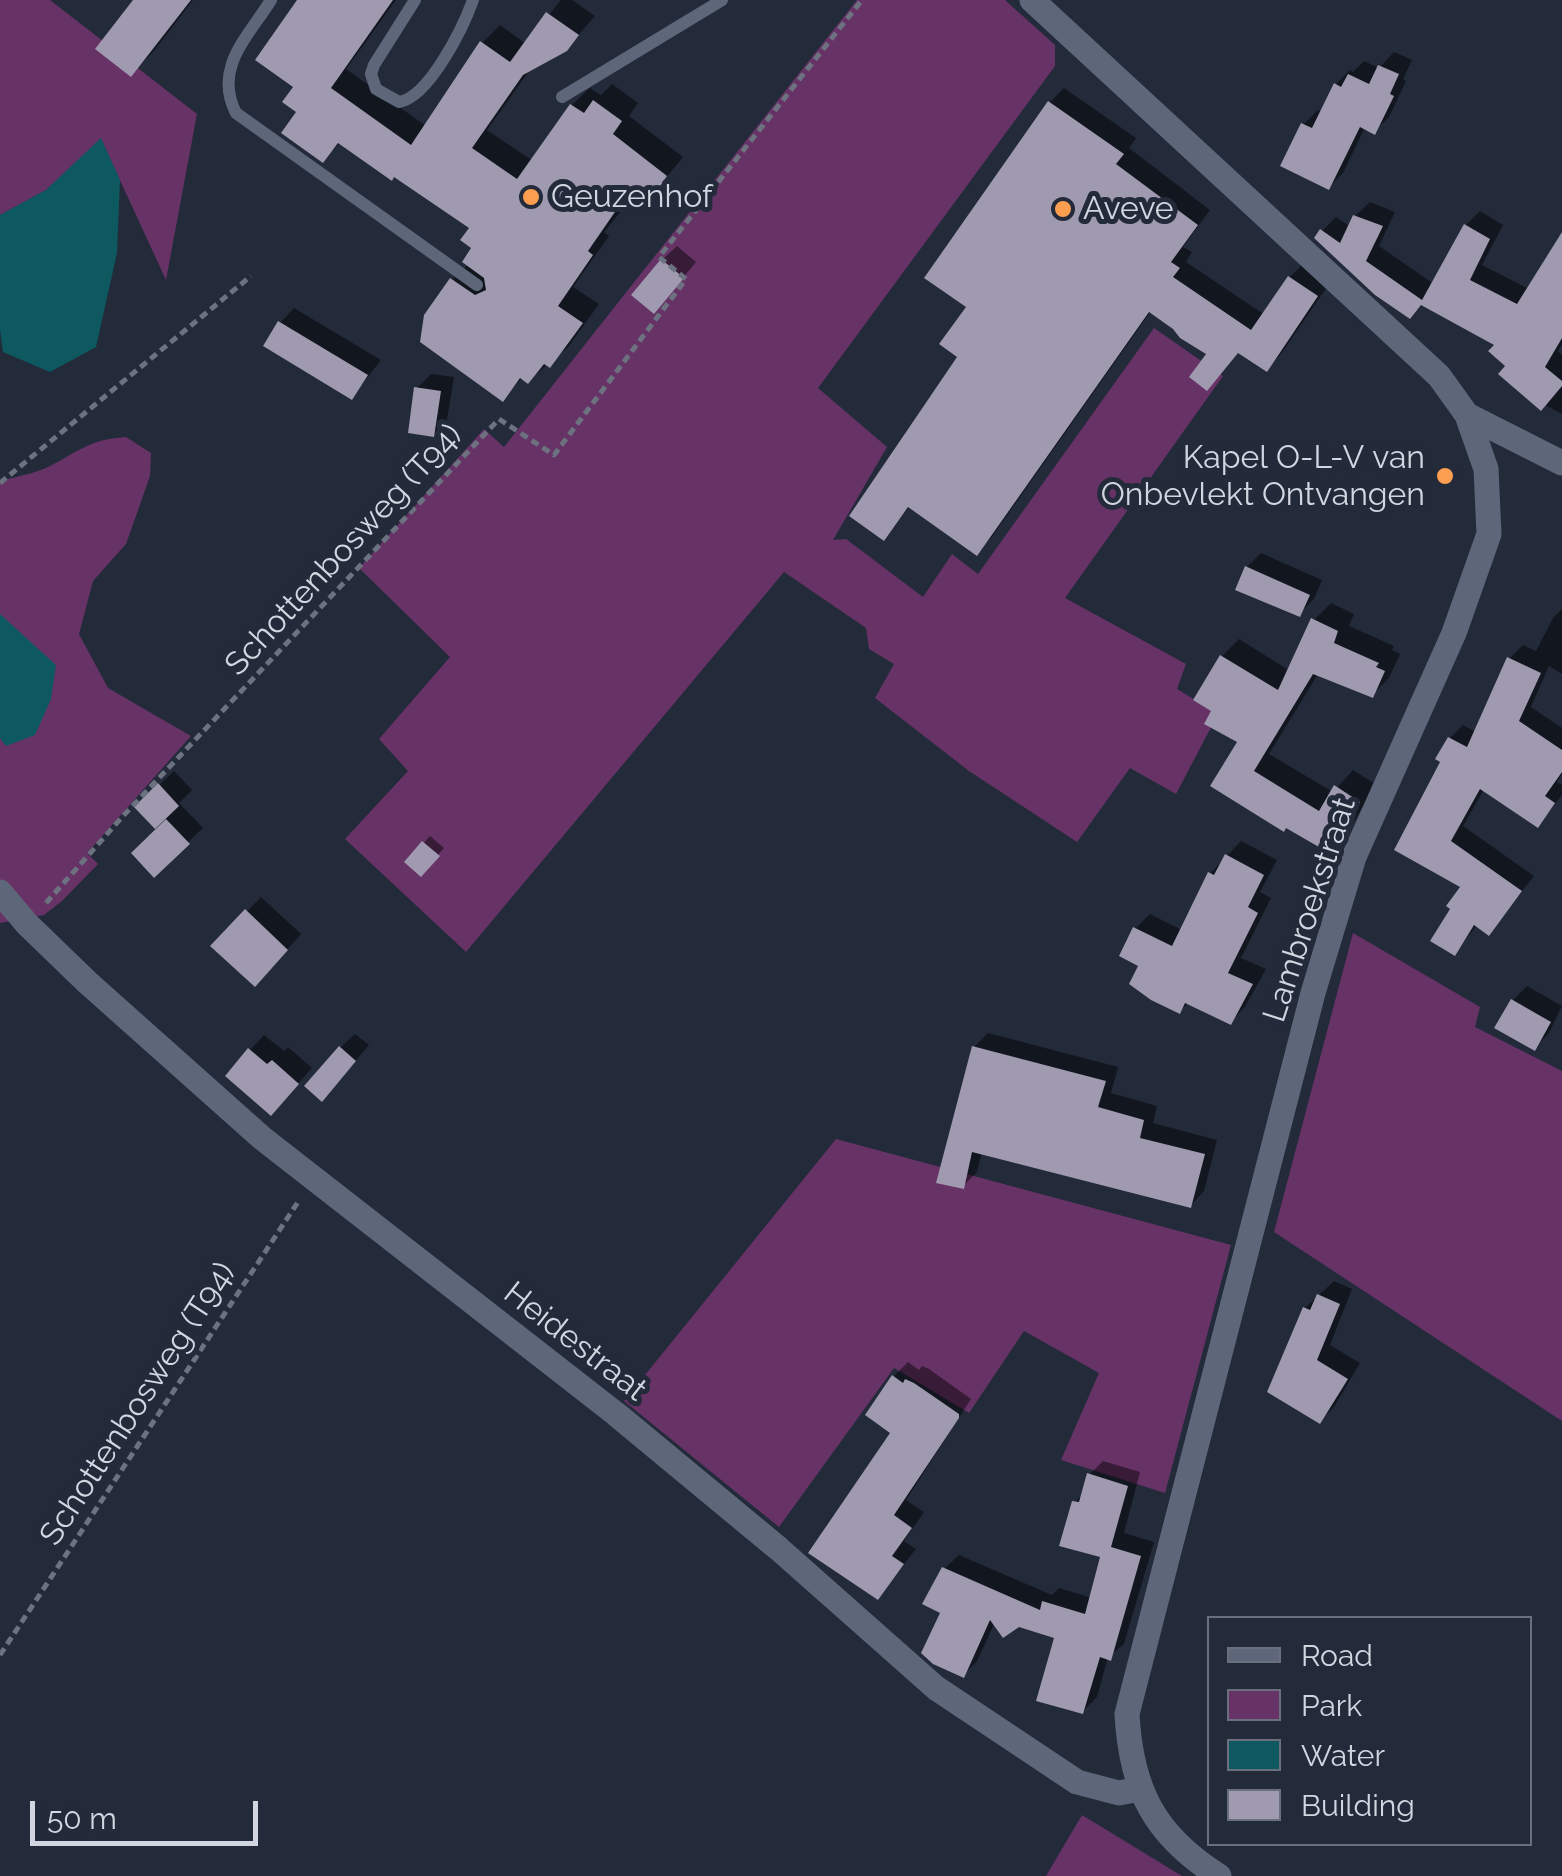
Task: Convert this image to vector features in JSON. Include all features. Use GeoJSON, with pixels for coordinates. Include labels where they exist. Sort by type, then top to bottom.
{"type":"FeatureCollection","features":[{"type":"Feature","properties":{"kind":"street","name":"Lambroekstraat"},"geometry":{"type":"LineString","coordinates":[[1032,0],[1439,376],[1467,415],[1486,469],[1489,534],[1454,633],[1354,858],[1313,993],[1127,1714],[1130,1756],[1154,1817],[1188,1856],[1219,1876]]}},
{"type":"Feature","properties":{"kind":"street"},"geometry":{"type":"LineString","coordinates":[[1467,415],[1562,463]]}},
{"type":"Feature","properties":{"kind":"street","name":"Heidestraat"},"geometry":{"type":"LineString","coordinates":[[0,892],[27,924],[247,1125],[616,1414],[779,1549],[936,1688],[1077,1782],[1119,1793],[1140,1789]]}},
{"type":"Feature","properties":{"kind":"lane"},"geometry":{"type":"LineString","coordinates":[[271,0],[228,72],[227,90],[236,113],[477,285]]}},
{"type":"Feature","properties":{"kind":"lane"},"geometry":{"type":"LineString","coordinates":[[415,0],[371,74],[376,89],[399,102],[411,99],[423,88],[461,29],[473,0]]}},
{"type":"Feature","properties":{"kind":"lane"},"geometry":{"type":"LineString","coordinates":[[562,97],[722,0]]}},
{"type":"Feature","properties":{"kind":"path","name":"Schottenbosweg (T94)"},"geometry":{"type":"LineString","coordinates":[[27,924],[123,816],[498,419],[554,454],[686,279],[660,257],[862,0]]}},
{"type":"Feature","properties":{"kind":"path"},"geometry":{"type":"LineString","coordinates":[[0,483],[251,276]]}},
{"type":"Feature","properties":{"kind":"path","name":"Schottenbosweg (T94)"},"geometry":{"type":"LineString","coordinates":[[0,1655],[314,1178]]}},
{"type":"Feature","properties":{"kind":"green space"},"geometry":{"type":"Polygon","coordinates":[[[0,0],[50,0],[197,114],[166,280],[101,139],[46,190],[0,215],[0,0]]]}},
{"type":"Feature","properties":{"kind":"green space"},"geometry":{"type":"Polygon","coordinates":[[[857,0],[1005,0],[1055,45],[1055,66],[818,388],[887,447],[833,540],[846,539],[923,597],[952,554],[978,574],[1154,328],[1223,376],[1065,598],[1186,664],[1177,689],[1218,714],[1176,794],[1130,768],[1077,842],[969,771],[875,698],[894,664],[869,649],[866,628],[784,572],[466,952],[345,839],[408,771],[379,739],[450,657],[359,568],[484,429],[504,447],[857,0]]]}},
{"type":"Feature","properties":{"kind":"green space"},"geometry":{"type":"Polygon","coordinates":[[[126,437],[151,453],[150,476],[126,544],[93,581],[79,634],[108,688],[191,736],[87,853],[98,864],[62,901],[44,915],[0,923],[0,481],[46,468],[92,444],[126,437]]]}},
{"type":"Feature","properties":{"kind":"green space"},"geometry":{"type":"Polygon","coordinates":[[[1353,933],[1480,1007],[1475,1027],[1562,1071],[1562,1421],[1274,1232],[1353,933]]]}},
{"type":"Feature","properties":{"kind":"green space"},"geometry":{"type":"Polygon","coordinates":[[[836,1139],[1231,1245],[1165,1493],[1061,1460],[1099,1373],[1024,1331],[969,1413],[894,1368],[779,1527],[624,1401],[836,1139]]]}},
{"type":"Feature","properties":{"kind":"green space"},"geometry":{"type":"Polygon","coordinates":[[[1082,1815],[1182,1876],[1046,1876],[1082,1815]]]}},
{"type":"Feature","properties":{"kind":"water"},"geometry":{"type":"Polygon","coordinates":[[[101,138],[120,180],[117,253],[96,347],[50,372],[3,352],[0,215],[46,190],[101,138]]]}},
{"type":"Feature","properties":{"kind":"water"},"geometry":{"type":"Polygon","coordinates":[[[0,614],[56,665],[51,699],[35,735],[6,746],[0,738],[0,614]]]}},
{"type":"Feature","properties":{"kind":"building"},"geometry":{"type":"Polygon","coordinates":[[[133,0],[191,0],[131,77],[95,49],[133,0]]]}},
{"type":"Feature","properties":{"kind":"building"},"geometry":{"type":"Polygon","coordinates":[[[297,0],[393,0],[331,88],[411,145],[480,41],[510,62],[546,12],[579,35],[567,51],[523,75],[472,148],[517,179],[570,104],[584,113],[593,100],[622,121],[613,134],[667,176],[648,204],[633,194],[620,211],[617,209],[588,251],[593,255],[558,306],[583,323],[550,368],[544,364],[528,384],[520,378],[503,402],[420,342],[424,315],[450,278],[475,295],[486,290],[484,278],[462,262],[471,248],[460,240],[469,228],[338,143],[323,163],[281,133],[296,112],[282,102],[293,87],[255,60],[297,0]]]}},
{"type":"Feature","properties":{"kind":"building"},"geometry":{"type":"Polygon","coordinates":[[[1378,65],[1399,74],[1390,94],[1394,96],[1375,135],[1360,127],[1329,190],[1280,166],[1301,123],[1312,128],[1334,83],[1341,87],[1348,74],[1369,84],[1378,65]]]}},
{"type":"Feature","properties":{"kind":"building"},"geometry":{"type":"Polygon","coordinates":[[[1048,101],[1124,154],[1116,164],[1198,225],[1171,262],[1180,268],[1173,277],[1251,330],[1288,276],[1318,296],[1267,372],[1238,353],[1207,391],[1189,377],[1206,354],[1149,312],[977,556],[908,507],[884,541],[849,516],[957,357],[939,344],[966,307],[924,278],[1048,101]]]}},
{"type":"Feature","properties":{"kind":"building"},"geometry":{"type":"Polygon","coordinates":[[[1353,215],[1383,226],[1366,261],[1422,300],[1464,224],[1490,239],[1470,280],[1517,304],[1562,232],[1562,338],[1545,367],[1562,381],[1562,386],[1541,411],[1498,374],[1505,366],[1488,351],[1494,345],[1421,305],[1410,319],[1375,295],[1314,238],[1320,229],[1340,243],[1353,215]]]}},
{"type":"Feature","properties":{"kind":"building"},"geometry":{"type":"Polygon","coordinates":[[[661,259],[684,278],[654,314],[631,295],[661,259]]]}},
{"type":"Feature","properties":{"kind":"building"},"geometry":{"type":"Polygon","coordinates":[[[278,321],[368,375],[352,400],[263,346],[278,321]]]}},
{"type":"Feature","properties":{"kind":"building"},"geometry":{"type":"Polygon","coordinates":[[[414,387],[441,391],[434,437],[408,433],[414,387]]]}},
{"type":"Feature","properties":{"kind":"building"},"geometry":{"type":"Polygon","coordinates":[[[1245,566],[1310,595],[1300,617],[1235,590],[1245,566]]]}},
{"type":"Feature","properties":{"kind":"building"},"geometry":{"type":"Polygon","coordinates":[[[1311,618],[1338,631],[1334,643],[1379,663],[1376,667],[1385,671],[1373,698],[1313,674],[1254,771],[1319,811],[1334,785],[1360,802],[1331,854],[1286,828],[1284,832],[1210,786],[1237,742],[1204,724],[1211,711],[1193,700],[1220,655],[1278,690],[1311,618]]]}},
{"type":"Feature","properties":{"kind":"building"},"geometry":{"type":"Polygon","coordinates":[[[1507,657],[1541,673],[1519,721],[1562,750],[1562,772],[1545,796],[1555,803],[1538,828],[1480,789],[1451,841],[1522,891],[1489,936],[1474,925],[1455,956],[1430,941],[1450,909],[1446,906],[1460,887],[1394,850],[1440,762],[1435,759],[1448,737],[1467,747],[1507,657]]]}},
{"type":"Feature","properties":{"kind":"building"},"geometry":{"type":"Polygon","coordinates":[[[158,783],[179,806],[155,829],[134,807],[158,783]]]}},
{"type":"Feature","properties":{"kind":"building"},"geometry":{"type":"Polygon","coordinates":[[[166,819],[190,844],[154,878],[131,853],[166,819]]]}},
{"type":"Feature","properties":{"kind":"building"},"geometry":{"type":"Polygon","coordinates":[[[422,841],[440,856],[421,877],[404,862],[422,841]]]}},
{"type":"Feature","properties":{"kind":"building"},"geometry":{"type":"Polygon","coordinates":[[[1225,854],[1264,875],[1248,907],[1258,913],[1228,973],[1253,984],[1231,1025],[1185,1003],[1180,1014],[1151,1000],[1129,984],[1138,966],[1119,956],[1133,927],[1172,946],[1208,872],[1214,875],[1225,854]]]}},
{"type":"Feature","properties":{"kind":"building"},"geometry":{"type":"Polygon","coordinates":[[[245,909],[288,950],[255,987],[210,946],[245,909]]]}},
{"type":"Feature","properties":{"kind":"building"},"geometry":{"type":"Polygon","coordinates":[[[1511,999],[1551,1022],[1535,1051],[1494,1028],[1511,999]]]}},
{"type":"Feature","properties":{"kind":"building"},"geometry":{"type":"Polygon","coordinates":[[[339,1046],[356,1061],[322,1102],[304,1086],[339,1046]]]}},
{"type":"Feature","properties":{"kind":"building"},"geometry":{"type":"Polygon","coordinates":[[[972,1046],[1106,1081],[1098,1107],[1144,1120],[1140,1138],[1205,1154],[1191,1208],[972,1152],[964,1189],[936,1183],[972,1046]]]}},
{"type":"Feature","properties":{"kind":"building"},"geometry":{"type":"Polygon","coordinates":[[[248,1048],[267,1064],[272,1060],[299,1084],[271,1116],[225,1076],[248,1048]]]}},
{"type":"Feature","properties":{"kind":"building"},"geometry":{"type":"Polygon","coordinates":[[[1317,1294],[1340,1304],[1317,1360],[1348,1379],[1320,1424],[1267,1392],[1303,1307],[1310,1310],[1317,1294]]]}},
{"type":"Feature","properties":{"kind":"building"},"geometry":{"type":"Polygon","coordinates":[[[892,1375],[903,1383],[905,1379],[914,1383],[959,1414],[959,1418],[894,1515],[912,1528],[892,1556],[904,1564],[878,1600],[808,1553],[890,1433],[865,1415],[892,1375]]]}},
{"type":"Feature","properties":{"kind":"building"},"geometry":{"type":"Polygon","coordinates":[[[1087,1473],[1128,1486],[1111,1547],[1141,1556],[1111,1661],[1100,1657],[1083,1714],[1036,1701],[1054,1638],[1019,1627],[1003,1638],[990,1620],[964,1678],[933,1664],[921,1653],[940,1613],[922,1604],[942,1567],[1040,1610],[1042,1601],[1085,1614],[1100,1557],[1059,1546],[1072,1501],[1079,1502],[1087,1473]]]}},
{"type":"Feature","properties":{"kind":"place","name":"Geuzenhof"},"geometry":{"type":"Point","coordinates":[531,197]}},
{"type":"Feature","properties":{"kind":"place","name":"Aveve"},"geometry":{"type":"Point","coordinates":[1063,209]}},
{"type":"Feature","properties":{"kind":"place","name":"Kapel O-L-V van Onbevlekt Ontvangen"},"geometry":{"type":"Point","coordinates":[1445,476]}}]}
